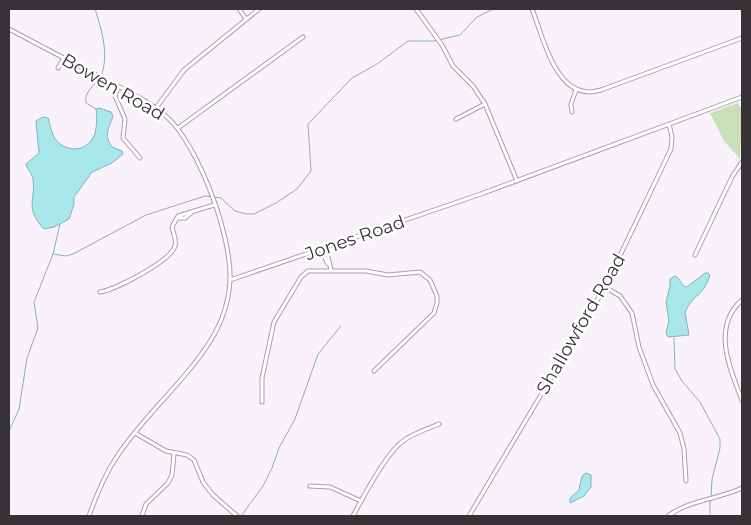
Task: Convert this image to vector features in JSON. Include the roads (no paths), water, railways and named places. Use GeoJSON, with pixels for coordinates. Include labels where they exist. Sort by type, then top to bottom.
{"type":"FeatureCollection","features":[{"type":"Feature","properties":{"kind":"street"},"geometry":{"type":"LineString","coordinates":[[239,9],[246,20]]}},
{"type":"Feature","properties":{"kind":"street"},"geometry":{"type":"LineString","coordinates":[[156,108],[184,70],[260,9]]}},
{"type":"Feature","properties":{"kind":"street"},"geometry":{"type":"LineString","coordinates":[[416,9],[442,45],[453,66],[473,86],[485,104],[517,181]]}},
{"type":"Feature","properties":{"kind":"street"},"geometry":{"type":"LineString","coordinates":[[532,9],[558,74],[566,84],[576,90],[593,92],[742,38]]}},
{"type":"Feature","properties":{"kind":"street","name":"Bowen Road"},"geometry":{"type":"LineString","coordinates":[[9,29],[156,108],[178,128],[196,156],[214,205],[228,249],[230,280]]}},
{"type":"Feature","properties":{"kind":"street"},"geometry":{"type":"LineString","coordinates":[[178,128],[303,37]]}},
{"type":"Feature","properties":{"kind":"street"},"geometry":{"type":"LineString","coordinates":[[58,68],[64,58]]}},
{"type":"Feature","properties":{"kind":"street"},"geometry":{"type":"LineString","coordinates":[[118,87],[115,96],[125,119],[123,138],[140,158]]}},
{"type":"Feature","properties":{"kind":"street"},"geometry":{"type":"LineString","coordinates":[[572,112],[571,104],[576,90]]}},
{"type":"Feature","properties":{"kind":"street"},"geometry":{"type":"LineString","coordinates":[[741,98],[742,103]]}},
{"type":"Feature","properties":{"kind":"street","name":"Jones Road"},"geometry":{"type":"LineString","coordinates":[[230,280],[517,181],[741,98]]}},
{"type":"Feature","properties":{"kind":"street"},"geometry":{"type":"LineString","coordinates":[[456,119],[485,104]]}},
{"type":"Feature","properties":{"kind":"street","name":"Shallowford Road"},"geometry":{"type":"LineString","coordinates":[[469,516],[605,287],[670,149],[672,138],[668,124]]}},
{"type":"Feature","properties":{"kind":"street"},"geometry":{"type":"LineString","coordinates":[[695,255],[732,177],[742,162]]}},
{"type":"Feature","properties":{"kind":"street"},"geometry":{"type":"LineString","coordinates":[[100,292],[113,290],[136,278],[173,251],[176,240],[172,227],[176,218],[185,218],[192,212],[214,205]]}},
{"type":"Feature","properties":{"kind":"street"},"geometry":{"type":"LineString","coordinates":[[326,248],[331,270]]}},
{"type":"Feature","properties":{"kind":"street"},"geometry":{"type":"LineString","coordinates":[[321,250],[329,264]]}},
{"type":"Feature","properties":{"kind":"street"},"geometry":{"type":"LineString","coordinates":[[262,402],[262,378],[276,318],[305,272],[312,270],[366,271],[388,275],[415,272],[425,275],[432,283],[437,300],[434,313],[374,371]]}},
{"type":"Feature","properties":{"kind":"street"},"geometry":{"type":"LineString","coordinates":[[89,516],[107,474],[135,433],[212,338],[225,310],[230,280]]}},
{"type":"Feature","properties":{"kind":"street"},"geometry":{"type":"LineString","coordinates":[[605,287],[620,296],[631,310],[639,347],[653,385],[680,433],[684,449],[686,482]]}},
{"type":"Feature","properties":{"kind":"street"},"geometry":{"type":"LineString","coordinates":[[742,300],[730,317],[724,340],[728,360],[742,400]]}},
{"type":"Feature","properties":{"kind":"street"},"geometry":{"type":"LineString","coordinates":[[354,516],[360,501],[398,445],[408,438],[439,424]]}},
{"type":"Feature","properties":{"kind":"street"},"geometry":{"type":"LineString","coordinates":[[135,433],[159,448],[174,454],[187,455],[194,460],[203,482],[213,495],[237,516]]}},
{"type":"Feature","properties":{"kind":"street"},"geometry":{"type":"LineString","coordinates":[[142,516],[146,504],[168,483],[172,475],[174,454]]}},
{"type":"Feature","properties":{"kind":"street"},"geometry":{"type":"LineString","coordinates":[[310,486],[330,487],[360,501]]}},
{"type":"Feature","properties":{"kind":"street"},"geometry":{"type":"LineString","coordinates":[[668,516],[687,506],[723,496],[742,488]]}},
{"type":"Feature","properties":{"kind":"water"},"geometry":{"type":"Polygon","coordinates":[[[99,108],[111,112],[113,116],[107,135],[109,142],[112,147],[122,151],[123,154],[112,163],[92,172],[74,197],[74,204],[69,219],[54,227],[44,229],[34,215],[32,204],[33,179],[26,164],[39,153],[36,121],[43,117],[48,118],[53,136],[60,144],[70,148],[81,148],[90,142],[94,136],[96,130],[96,109],[99,108]]]}},
{"type":"Feature","properties":{"kind":"water"},"geometry":{"type":"Polygon","coordinates":[[[705,273],[710,275],[707,282],[685,312],[689,335],[668,337],[666,333],[669,321],[666,302],[670,279],[675,276],[687,287],[705,273]]]}},
{"type":"Feature","properties":{"kind":"water"},"geometry":{"type":"Polygon","coordinates":[[[586,473],[591,475],[591,487],[584,496],[570,503],[570,498],[579,490],[582,476],[586,473]]]}},
{"type":"Feature","properties":{"kind":"waterway"},"geometry":{"type":"LineString","coordinates":[[95,9],[105,55],[103,70],[99,79],[89,90],[86,103],[96,109]]}},
{"type":"Feature","properties":{"kind":"waterway"},"geometry":{"type":"LineString","coordinates":[[53,254],[66,256],[73,254],[146,215],[205,196],[221,198],[235,211],[247,214],[254,214],[276,203],[297,189],[311,171],[308,124],[352,78],[377,64],[408,41],[434,41],[460,35],[477,17],[493,9]]}},
{"type":"Feature","properties":{"kind":"waterway"},"geometry":{"type":"LineString","coordinates":[[9,431],[19,409],[27,358],[38,328],[34,302],[53,254],[60,224]]}},
{"type":"Feature","properties":{"kind":"waterway"},"geometry":{"type":"LineString","coordinates":[[241,516],[263,486],[272,468],[279,448],[295,419],[318,354],[341,326]]}},
{"type":"Feature","properties":{"kind":"waterway"},"geometry":{"type":"LineString","coordinates":[[674,338],[675,369],[682,381],[700,402],[720,439],[720,448],[712,479],[711,497]]}},
{"type":"Feature","properties":{"kind":"waterway"},"geometry":{"type":"LineString","coordinates":[[710,501],[710,516]]}}]}
